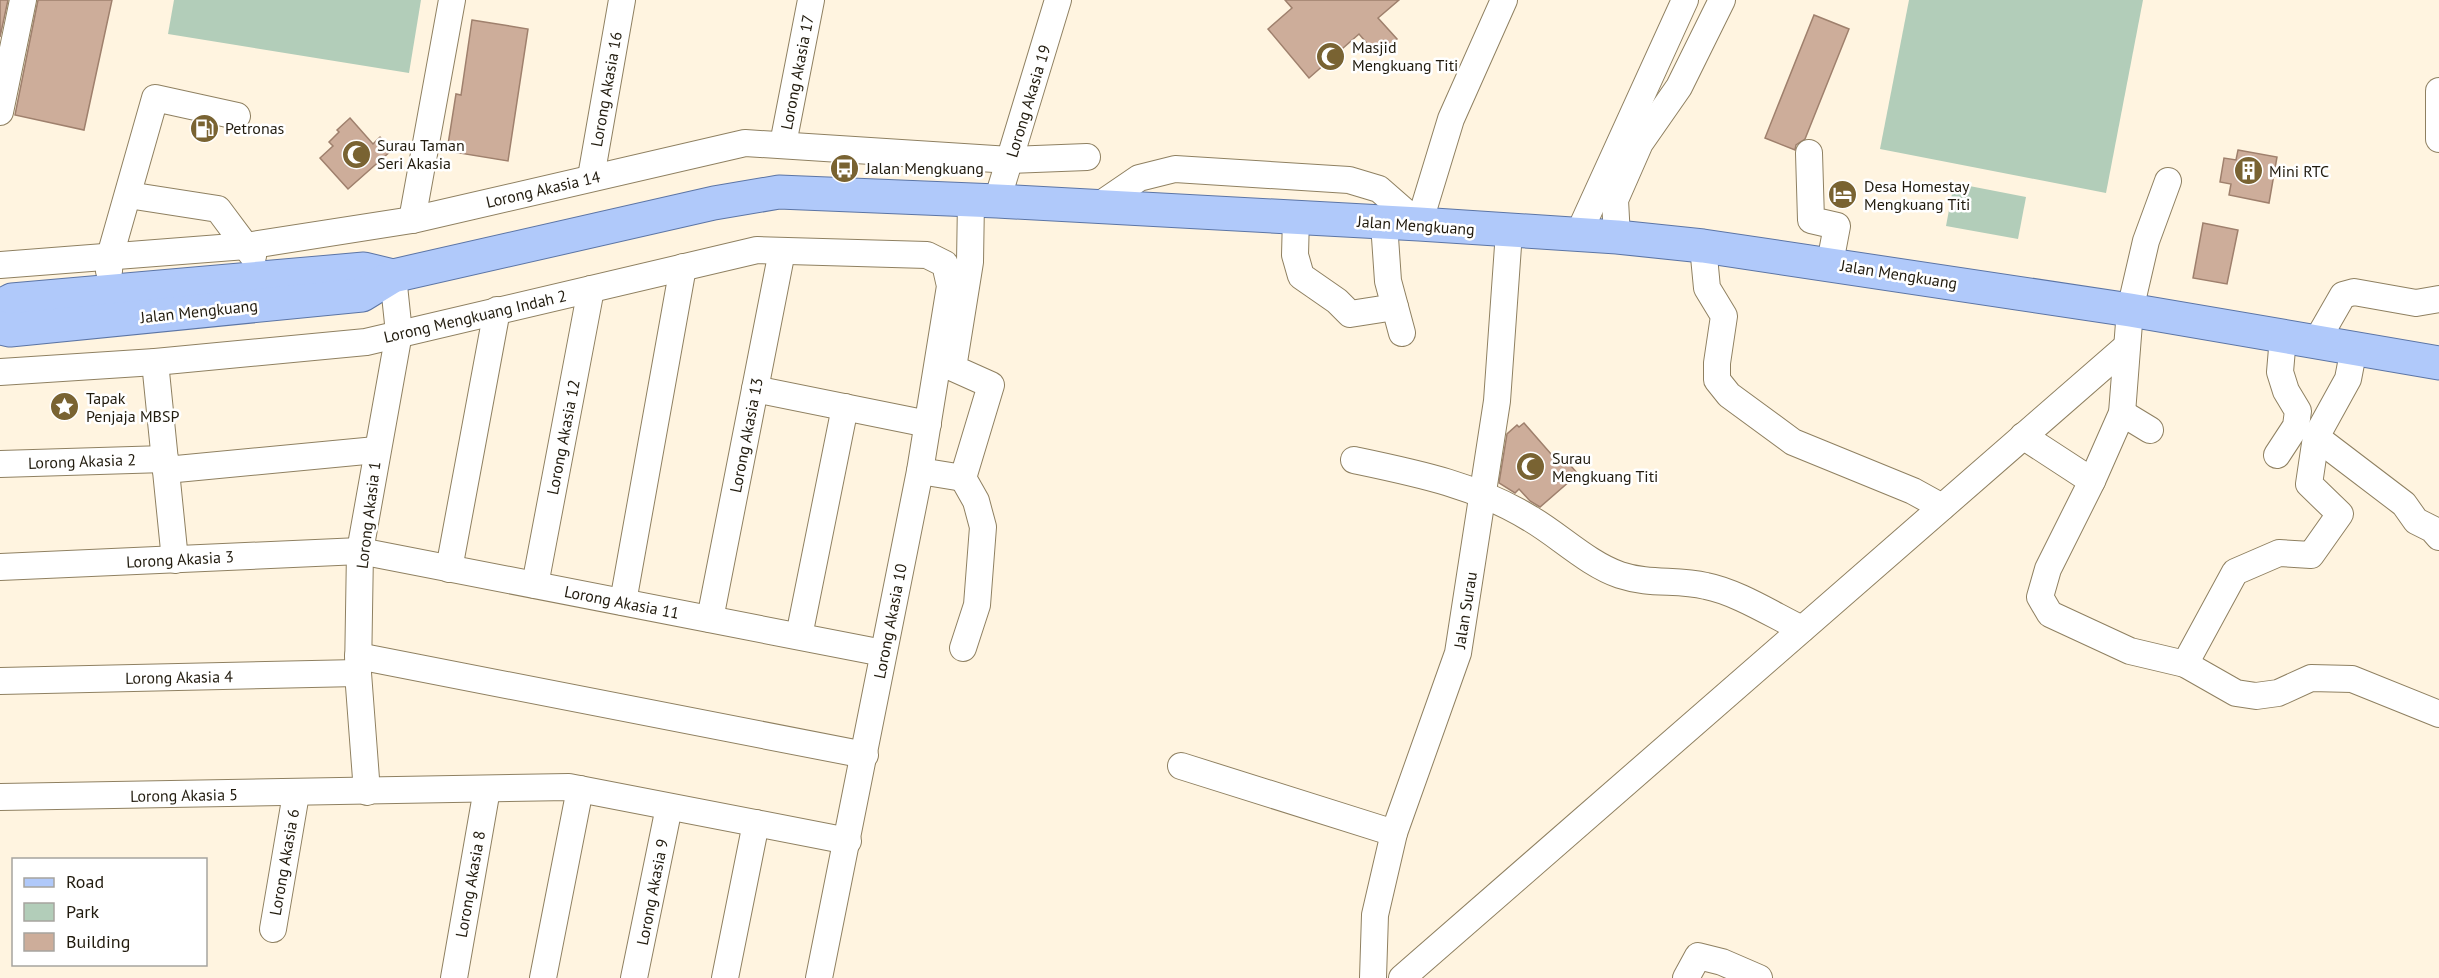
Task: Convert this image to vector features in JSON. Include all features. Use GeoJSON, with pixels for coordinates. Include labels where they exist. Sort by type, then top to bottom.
{"type":"FeatureCollection","features":[{"type":"Feature","properties":{"kind":"main road","name":"Jalan Mengkuang"},"geometry":{"type":"LineString","coordinates":[[0,328],[10,330],[362,295],[393,276],[714,203],[779,192],[1098,206],[1419,224],[1509,232],[1582,224],[1616,227],[1703,246],[1830,263],[2130,310],[2439,363]]}},
{"type":"Feature","properties":{"kind":"main road","name":"Jalan Mengkuang"},"geometry":{"type":"LineString","coordinates":[[0,306],[12,300],[364,269],[393,276]]}},
{"type":"Feature","properties":{"kind":"street"},"geometry":{"type":"LineString","coordinates":[[0,112],[23,0]]}},
{"type":"Feature","properties":{"kind":"street"},"geometry":{"type":"LineString","coordinates":[[412,220],[452,0]]}},
{"type":"Feature","properties":{"kind":"street","name":"Lorong Akasia 16"},"geometry":{"type":"LineString","coordinates":[[591,177],[622,0]]}},
{"type":"Feature","properties":{"kind":"street","name":"Lorong Akasia 17"},"geometry":{"type":"LineString","coordinates":[[783,144],[811,0]]}},
{"type":"Feature","properties":{"kind":"street","name":"Lorong Akasia 19"},"geometry":{"type":"LineString","coordinates":[[963,478],[991,385],[953,368],[970,262],[984,201],[1011,160],[1058,0]]}},
{"type":"Feature","properties":{"kind":"street"},"geometry":{"type":"LineString","coordinates":[[1098,206],[1139,178],[1175,169],[1349,180],[1379,189],[1419,224],[1451,119],[1504,0]]}},
{"type":"Feature","properties":{"kind":"street"},"geometry":{"type":"LineString","coordinates":[[1582,224],[1653,75],[1685,0]]}},
{"type":"Feature","properties":{"kind":"street"},"geometry":{"type":"LineString","coordinates":[[1616,227],[1615,200],[1640,143],[1679,87],[1722,0]]}},
{"type":"Feature","properties":{"kind":"street"},"geometry":{"type":"LineString","coordinates":[[1653,75],[1679,87]]}},
{"type":"Feature","properties":{"kind":"street"},"geometry":{"type":"LineString","coordinates":[[2439,92],[2439,139]]}},
{"type":"Feature","properties":{"kind":"street"},"geometry":{"type":"LineString","coordinates":[[106,292],[110,256],[155,98],[237,116]]}},
{"type":"Feature","properties":{"kind":"street","name":"Lorong Akasia 14"},"geometry":{"type":"LineString","coordinates":[[0,265],[246,246],[412,220],[745,143],[1011,160],[1087,157]]}},
{"type":"Feature","properties":{"kind":"street"},"geometry":{"type":"LineString","coordinates":[[1809,153],[1810,220],[1837,226],[1830,263]]}},
{"type":"Feature","properties":{"kind":"street"},"geometry":{"type":"LineString","coordinates":[[2168,181],[2146,241],[2130,310],[2122,413],[2092,482],[2048,569],[2041,586],[2040,597],[2049,614],[2130,651],[2186,664],[2236,693],[2256,696],[2278,693],[2311,678],[2352,679],[2439,714]]}},
{"type":"Feature","properties":{"kind":"street"},"geometry":{"type":"LineString","coordinates":[[128,195],[218,208],[269,278]]}},
{"type":"Feature","properties":{"kind":"street"},"geometry":{"type":"LineString","coordinates":[[1296,217],[1295,255],[1301,276],[1337,301],[1350,314],[1395,307]]}},
{"type":"Feature","properties":{"kind":"street"},"geometry":{"type":"LineString","coordinates":[[1384,223],[1388,281],[1402,333]]}},
{"type":"Feature","properties":{"kind":"street","name":"Jalan Surau"},"geometry":{"type":"LineString","coordinates":[[1373,978],[1375,915],[1394,833],[1458,654],[1497,401],[1509,232]]}},
{"type":"Feature","properties":{"kind":"street"},"geometry":{"type":"LineString","coordinates":[[1703,246],[1707,288],[1724,316],[1716,363],[1717,380],[1729,395],[1793,442],[1913,491],[1942,507]]}},
{"type":"Feature","properties":{"kind":"street","name":"Lorong Mengkuang Indah 2"},"geometry":{"type":"LineString","coordinates":[[0,372],[155,362],[366,342],[757,250],[927,255],[945,264]]}},
{"type":"Feature","properties":{"kind":"street","name":"Lorong Akasia 13"},"geometry":{"type":"LineString","coordinates":[[710,619],[782,251]]}},
{"type":"Feature","properties":{"kind":"street","name":"Lorong Akasia 10"},"geometry":{"type":"LineString","coordinates":[[819,978],[920,471],[950,286],[945,264]]}},
{"type":"Feature","properties":{"kind":"street"},"geometry":{"type":"LineString","coordinates":[[623,602],[683,267]]}},
{"type":"Feature","properties":{"kind":"street","name":"Lorong Akasia 1"},"geometry":{"type":"LineString","coordinates":[[367,792],[358,664],[360,551],[376,450],[399,333],[393,276]]}},
{"type":"Feature","properties":{"kind":"street"},"geometry":{"type":"LineString","coordinates":[[2316,342],[2343,295],[2354,292],[2428,301],[2439,279]]}},
{"type":"Feature","properties":{"kind":"street","name":"Lorong Akasia 12"},"geometry":{"type":"LineString","coordinates":[[535,585],[591,289]]}},
{"type":"Feature","properties":{"kind":"street"},"geometry":{"type":"LineString","coordinates":[[449,569],[497,310]]}},
{"type":"Feature","properties":{"kind":"street"},"geometry":{"type":"LineString","coordinates":[[2277,455],[2296,426],[2298,411],[2286,391],[2280,372],[2283,336]]}},
{"type":"Feature","properties":{"kind":"street"},"geometry":{"type":"LineString","coordinates":[[1402,978],[2127,346]]}},
{"type":"Feature","properties":{"kind":"street"},"geometry":{"type":"LineString","coordinates":[[2186,664],[2235,572],[2279,552],[2311,555],[2337,523],[2340,514],[2308,484],[2316,437],[2348,379],[2354,348]]}},
{"type":"Feature","properties":{"kind":"street"},"geometry":{"type":"LineString","coordinates":[[155,362],[175,560]]}},
{"type":"Feature","properties":{"kind":"street"},"geometry":{"type":"LineString","coordinates":[[755,389],[928,424]]}},
{"type":"Feature","properties":{"kind":"street"},"geometry":{"type":"LineString","coordinates":[[799,636],[845,407]]}},
{"type":"Feature","properties":{"kind":"street"},"geometry":{"type":"LineString","coordinates":[[2122,413],[2150,430]]}},
{"type":"Feature","properties":{"kind":"street"},"geometry":{"type":"LineString","coordinates":[[2023,436],[2092,482]]}},
{"type":"Feature","properties":{"kind":"street"},"geometry":{"type":"LineString","coordinates":[[2316,437],[2404,504],[2416,521],[2439,537]]}},
{"type":"Feature","properties":{"kind":"street","name":"Lorong Akasia 2"},"geometry":{"type":"LineString","coordinates":[[0,464],[165,464],[376,450]]}},
{"type":"Feature","properties":{"kind":"street"},"geometry":{"type":"LineString","coordinates":[[1354,460],[1433,477],[1482,493],[1532,519],[1618,574],[1652,583],[1706,586],[1802,629]]}},
{"type":"Feature","properties":{"kind":"street"},"geometry":{"type":"LineString","coordinates":[[920,471],[963,478],[976,501],[983,527],[977,605],[963,648]]}},
{"type":"Feature","properties":{"kind":"street","name":"Lorong Akasia 11"},"geometry":{"type":"LineString","coordinates":[[360,551],[883,652]]}},
{"type":"Feature","properties":{"kind":"street","name":"Lorong Akasia 3"},"geometry":{"type":"LineString","coordinates":[[0,567],[360,551]]}},
{"type":"Feature","properties":{"kind":"street","name":"Lorong Akasia 4"},"geometry":{"type":"LineString","coordinates":[[0,681],[358,664],[865,755]]}},
{"type":"Feature","properties":{"kind":"street"},"geometry":{"type":"LineString","coordinates":[[1180,766],[1394,833]]}},
{"type":"Feature","properties":{"kind":"street","name":"Lorong Akasia 8"},"geometry":{"type":"LineString","coordinates":[[454,978],[487,789]]}},
{"type":"Feature","properties":{"kind":"street"},"geometry":{"type":"LineString","coordinates":[[543,978],[580,789]]}},
{"type":"Feature","properties":{"kind":"street","name":"Lorong Akasia 5"},"geometry":{"type":"LineString","coordinates":[[0,797],[580,789],[848,841]]}},
{"type":"Feature","properties":{"kind":"street","name":"Lorong Akasia 6"},"geometry":{"type":"LineString","coordinates":[[273,929],[296,794]]}},
{"type":"Feature","properties":{"kind":"street","name":"Lorong Akasia 9"},"geometry":{"type":"LineString","coordinates":[[634,978],[669,807]]}},
{"type":"Feature","properties":{"kind":"street"},"geometry":{"type":"LineString","coordinates":[[725,978],[756,824]]}},
{"type":"Feature","properties":{"kind":"street"},"geometry":{"type":"LineString","coordinates":[[1686,978],[1698,956],[1722,962],[1759,978]]}},
{"type":"Feature","properties":{"kind":"green space"},"geometry":{"type":"Polygon","coordinates":[[[174,0],[421,0],[409,73],[168,34],[174,0]]]}},
{"type":"Feature","properties":{"kind":"green space"},"geometry":{"type":"Polygon","coordinates":[[[1909,0],[2143,0],[2106,193],[1880,149],[1909,0]]]}},
{"type":"Feature","properties":{"kind":"green space"},"geometry":{"type":"Polygon","coordinates":[[[1954,183],[2026,197],[2018,239],[1946,226],[1954,183]]]}},
{"type":"Feature","properties":{"kind":"building"},"geometry":{"type":"Polygon","coordinates":[[[0,0],[8,0],[0,37],[0,0]]]}},
{"type":"Feature","properties":{"kind":"building"},"geometry":{"type":"Polygon","coordinates":[[[38,0],[112,0],[84,130],[15,115],[38,0]]]}},
{"type":"Feature","properties":{"kind":"building"},"geometry":{"type":"Polygon","coordinates":[[[1285,0],[1399,0],[1378,18],[1397,39],[1378,56],[1359,34],[1309,78],[1268,29],[1292,8],[1285,0]]]}},
{"type":"Feature","properties":{"kind":"building"},"geometry":{"type":"Polygon","coordinates":[[[1814,15],[1849,29],[1805,139],[1796,145],[1795,150],[1765,138],[1814,15]]]}},
{"type":"Feature","properties":{"kind":"building"},"geometry":{"type":"Polygon","coordinates":[[[472,20],[528,29],[508,161],[447,151],[456,94],[461,95],[472,20]]]}},
{"type":"Feature","properties":{"kind":"building","name":"Surau Taman Seri Akasia"},"geometry":{"type":"Polygon","coordinates":[[[350,118],[373,144],[380,137],[392,150],[348,189],[320,158],[333,146],[329,142],[339,132],[337,130],[350,118]]]}},
{"type":"Feature","properties":{"kind":"building","name":"Mini RTC"},"geometry":{"type":"Polygon","coordinates":[[[2238,150],[2277,157],[2269,203],[2229,195],[2231,184],[2220,182],[2224,158],[2236,160],[2238,150]]]}},
{"type":"Feature","properties":{"kind":"building"},"geometry":{"type":"Polygon","coordinates":[[[2203,223],[2238,230],[2227,284],[2193,278],[2203,223]]]}},
{"type":"Feature","properties":{"kind":"building","name":"Surau Mengkuang Titi"},"geometry":{"type":"Polygon","coordinates":[[[1524,423],[1558,462],[1563,457],[1578,474],[1540,507],[1530,501],[1519,489],[1515,493],[1499,483],[1507,434],[1517,425],[1519,427],[1524,423]]]}},
{"type":"Feature","properties":{"kind":"place","name":"Masjid Mengkuang Titi"},"geometry":{"type":"Point","coordinates":[1331,56]}},
{"type":"Feature","properties":{"kind":"place","name":"Petronas"},"geometry":{"type":"Point","coordinates":[204,128]}},
{"type":"Feature","properties":{"kind":"place","name":"Surau Taman Seri Akasia"},"geometry":{"type":"Point","coordinates":[356,154]}},
{"type":"Feature","properties":{"kind":"place","name":"Jalan Mengkuang"},"geometry":{"type":"Point","coordinates":[845,168]}},
{"type":"Feature","properties":{"kind":"place","name":"Mini RTC"},"geometry":{"type":"Point","coordinates":[2248,171]}},
{"type":"Feature","properties":{"kind":"place","name":"Desa Homestay Mengkuang Titi"},"geometry":{"type":"Point","coordinates":[1843,195]}},
{"type":"Feature","properties":{"kind":"place","name":"Tapak Penjaja MBSP"},"geometry":{"type":"Point","coordinates":[65,407]}},
{"type":"Feature","properties":{"kind":"place","name":"Surau Mengkuang Titi"},"geometry":{"type":"Point","coordinates":[1531,467]}}]}
